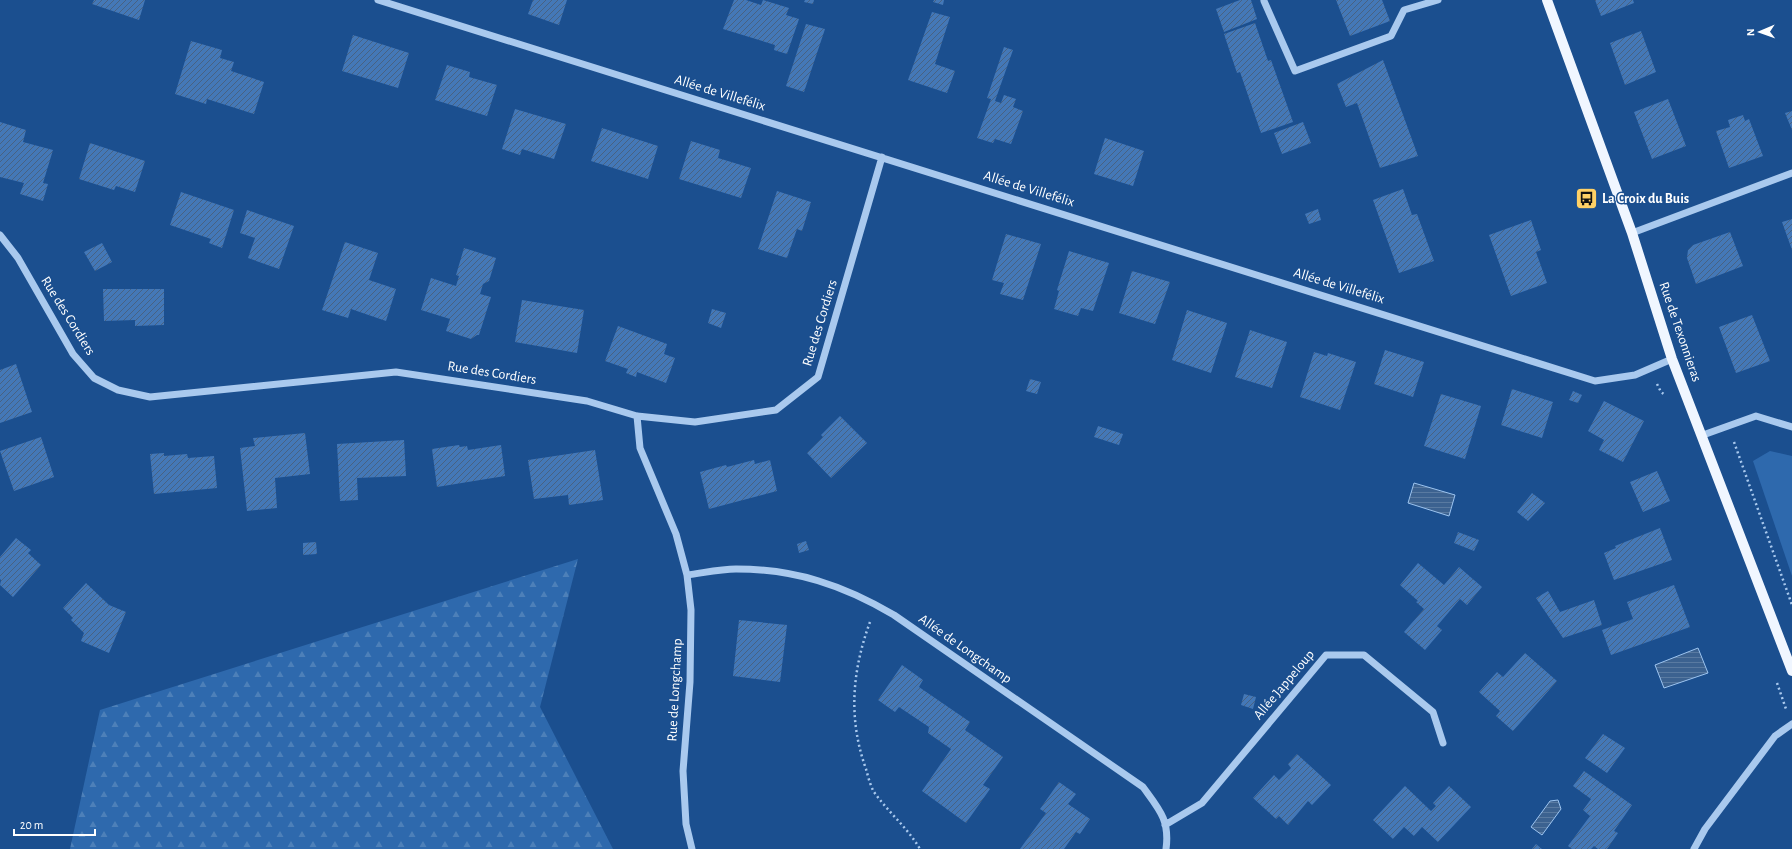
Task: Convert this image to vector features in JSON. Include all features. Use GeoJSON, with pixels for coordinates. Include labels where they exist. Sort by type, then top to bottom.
{"type":"FeatureCollection","features":[{"type":"Feature","properties":{"kind":"main road","name":"Rue de Texonnieras"},"geometry":{"type":"LineString","coordinates":[[1548,0],[1632,233],[1672,359],[1703,435],[1792,671]]}},
{"type":"Feature","properties":{"kind":"street","name":"Allée de Villefélix"},"geometry":{"type":"LineString","coordinates":[[378,0],[1595,381],[1635,375],[1672,359]]}},
{"type":"Feature","properties":{"kind":"street"},"geometry":{"type":"LineString","coordinates":[[1264,0],[1295,71],[1391,36],[1404,10],[1438,0]]}},
{"type":"Feature","properties":{"kind":"street","name":"Rue des Cordiers"},"geometry":{"type":"LineString","coordinates":[[0,235],[18,258],[73,354],[94,378],[118,390],[150,397],[396,372],[586,401],[637,416],[695,422],[776,410],[818,377],[882,157]]}},
{"type":"Feature","properties":{"kind":"street"},"geometry":{"type":"LineString","coordinates":[[1632,233],[1792,173]]}},
{"type":"Feature","properties":{"kind":"street","name":"Rue de Longchamp"},"geometry":{"type":"LineString","coordinates":[[637,416],[640,448],[676,534],[687,575],[691,610],[690,682],[683,771],[686,824],[692,849]]}},
{"type":"Feature","properties":{"kind":"street"},"geometry":{"type":"LineString","coordinates":[[1703,435],[1756,416],[1792,427]]}},
{"type":"Feature","properties":{"kind":"street","name":"Allée de Longchamp"},"geometry":{"type":"LineString","coordinates":[[687,575],[735,569],[776,572],[820,580],[876,605],[894,615],[1143,787],[1162,812],[1168,835],[1166,849]]}},
{"type":"Feature","properties":{"kind":"street","name":"Allée Jappeloup"},"geometry":{"type":"LineString","coordinates":[[1165,825],[1202,803],[1326,655],[1364,655],[1433,712],[1443,743]]}},
{"type":"Feature","properties":{"kind":"street"},"geometry":{"type":"LineString","coordinates":[[1694,849],[1705,829],[1775,736],[1792,724]]}},
{"type":"Feature","properties":{"kind":"path"},"geometry":{"type":"LineString","coordinates":[[1728,425],[1792,605]]}},
{"type":"Feature","properties":{"kind":"path"},"geometry":{"type":"LineString","coordinates":[[876,605],[861,645],[854,687],[854,717],[859,751],[873,791],[911,834],[920,849]]}},
{"type":"Feature","properties":{"kind":"green space"},"geometry":{"type":"Polygon","coordinates":[[[1770,451],[1792,456],[1792,576],[1753,461],[1770,451]]]}},
{"type":"Feature","properties":{"kind":"green space"},"geometry":{"type":"Polygon","coordinates":[[[578,559],[540,707],[613,849],[70,849],[100,710],[578,559]]]}},
{"type":"Feature","properties":{"kind":"shaded area"},"geometry":{"type":"Polygon","coordinates":[[[1414,483],[1455,495],[1449,516],[1408,503],[1414,483]]]}},
{"type":"Feature","properties":{"kind":"shaded area"},"geometry":{"type":"Polygon","coordinates":[[[1698,648],[1708,673],[1664,688],[1655,665],[1698,648]]]}},
{"type":"Feature","properties":{"kind":"shaded area"},"geometry":{"type":"Polygon","coordinates":[[[1558,800],[1561,809],[1542,835],[1531,827],[1550,801],[1558,800]]]}},
{"type":"Feature","properties":{"kind":"building"},"geometry":{"type":"Polygon","coordinates":[[[94,0],[145,0],[139,20],[92,4],[94,0]]]}},
{"type":"Feature","properties":{"kind":"building"},"geometry":{"type":"Polygon","coordinates":[[[533,0],[567,0],[559,25],[528,14],[533,0]]]}},
{"type":"Feature","properties":{"kind":"building"},"geometry":{"type":"Polygon","coordinates":[[[734,0],[746,0],[761,5],[763,0],[789,8],[786,15],[799,19],[787,54],[774,50],[775,45],[723,29],[734,0]]]}},
{"type":"Feature","properties":{"kind":"building"},"geometry":{"type":"Polygon","coordinates":[[[805,0],[814,0],[813,4],[804,2],[805,0]]]}},
{"type":"Feature","properties":{"kind":"building"},"geometry":{"type":"Polygon","coordinates":[[[934,0],[944,0],[943,5],[933,2],[934,0]]]}},
{"type":"Feature","properties":{"kind":"building"},"geometry":{"type":"Polygon","coordinates":[[[1240,0],[1251,0],[1257,19],[1224,32],[1216,9],[1240,0]]]}},
{"type":"Feature","properties":{"kind":"building"},"geometry":{"type":"Polygon","coordinates":[[[1336,0],[1382,0],[1390,21],[1350,36],[1336,0]]]}},
{"type":"Feature","properties":{"kind":"building"},"geometry":{"type":"Polygon","coordinates":[[[1595,0],[1633,0],[1634,3],[1601,16],[1595,0]]]}},
{"type":"Feature","properties":{"kind":"building"},"geometry":{"type":"Polygon","coordinates":[[[932,12],[950,17],[935,64],[955,71],[947,93],[908,80],[932,12]]]}},
{"type":"Feature","properties":{"kind":"building"},"geometry":{"type":"Polygon","coordinates":[[[1255,23],[1268,61],[1271,60],[1293,122],[1261,133],[1240,72],[1237,73],[1224,34],[1255,23]]]}},
{"type":"Feature","properties":{"kind":"building"},"geometry":{"type":"Polygon","coordinates":[[[806,24],[825,29],[804,92],[786,86],[806,24]]]}},
{"type":"Feature","properties":{"kind":"building"},"geometry":{"type":"Polygon","coordinates":[[[1641,31],[1656,72],[1625,85],[1610,43],[1641,31]]]}},
{"type":"Feature","properties":{"kind":"building"},"geometry":{"type":"Polygon","coordinates":[[[353,35],[409,53],[398,88],[342,71],[353,35]]]}},
{"type":"Feature","properties":{"kind":"building"},"geometry":{"type":"Polygon","coordinates":[[[191,41],[222,50],[220,58],[234,62],[231,71],[264,82],[254,114],[207,99],[206,104],[175,94],[191,41]]]}},
{"type":"Feature","properties":{"kind":"building"},"geometry":{"type":"Polygon","coordinates":[[[1004,47],[1013,50],[995,101],[1001,103],[1004,95],[1016,99],[1013,107],[1023,111],[1011,144],[995,139],[993,143],[977,138],[991,99],[987,98],[1004,47]]]}},
{"type":"Feature","properties":{"kind":"building"},"geometry":{"type":"Polygon","coordinates":[[[1383,60],[1418,156],[1380,168],[1357,103],[1346,107],[1337,84],[1383,60]]]}},
{"type":"Feature","properties":{"kind":"building"},"geometry":{"type":"Polygon","coordinates":[[[447,65],[470,72],[469,77],[497,85],[487,116],[435,100],[447,65]]]}},
{"type":"Feature","properties":{"kind":"building"},"geometry":{"type":"Polygon","coordinates":[[[1668,99],[1686,146],[1652,159],[1634,112],[1668,99]]]}},
{"type":"Feature","properties":{"kind":"building"},"geometry":{"type":"Polygon","coordinates":[[[515,109],[566,124],[554,159],[522,149],[520,155],[502,149],[515,109]]]}},
{"type":"Feature","properties":{"kind":"building"},"geometry":{"type":"Polygon","coordinates":[[[1792,111],[1792,130],[1785,113],[1792,111]]]}},
{"type":"Feature","properties":{"kind":"building"},"geometry":{"type":"Polygon","coordinates":[[[1743,115],[1745,121],[1749,119],[1763,156],[1729,168],[1716,131],[1730,127],[1728,120],[1743,115]]]}},
{"type":"Feature","properties":{"kind":"building"},"geometry":{"type":"Polygon","coordinates":[[[0,122],[26,130],[23,142],[53,150],[43,183],[48,184],[43,201],[20,194],[24,183],[0,177],[0,122]]]}},
{"type":"Feature","properties":{"kind":"building"},"geometry":{"type":"Polygon","coordinates":[[[1303,122],[1311,143],[1282,154],[1274,133],[1303,122]]]}},
{"type":"Feature","properties":{"kind":"building"},"geometry":{"type":"Polygon","coordinates":[[[602,128],[658,146],[648,179],[591,161],[602,128]]]}},
{"type":"Feature","properties":{"kind":"building"},"geometry":{"type":"Polygon","coordinates":[[[1105,138],[1144,151],[1133,186],[1094,174],[1105,138]]]}},
{"type":"Feature","properties":{"kind":"building"},"geometry":{"type":"Polygon","coordinates":[[[691,141],[720,150],[718,158],[751,168],[741,198],[679,179],[691,141]]]}},
{"type":"Feature","properties":{"kind":"building"},"geometry":{"type":"Polygon","coordinates":[[[90,143],[145,161],[135,192],[116,186],[114,190],[79,179],[90,143]]]}},
{"type":"Feature","properties":{"kind":"building"},"geometry":{"type":"Polygon","coordinates":[[[1403,189],[1412,215],[1417,214],[1434,261],[1399,273],[1373,200],[1403,189]]]}},
{"type":"Feature","properties":{"kind":"building"},"geometry":{"type":"Polygon","coordinates":[[[777,191],[811,202],[802,231],[797,229],[787,258],[758,249],[777,191]]]}},
{"type":"Feature","properties":{"kind":"building"},"geometry":{"type":"Polygon","coordinates":[[[181,192],[234,210],[222,248],[209,243],[211,239],[170,225],[181,192]]]}},
{"type":"Feature","properties":{"kind":"building"},"geometry":{"type":"Polygon","coordinates":[[[1318,209],[1321,220],[1309,224],[1305,214],[1318,209]]]}},
{"type":"Feature","properties":{"kind":"building"},"geometry":{"type":"Polygon","coordinates":[[[247,210],[294,226],[279,269],[248,258],[255,238],[240,233],[247,210]]]}},
{"type":"Feature","properties":{"kind":"building"},"geometry":{"type":"Polygon","coordinates":[[[1792,219],[1792,250],[1782,222],[1792,219]]]}},
{"type":"Feature","properties":{"kind":"building"},"geometry":{"type":"Polygon","coordinates":[[[1531,220],[1541,250],[1536,252],[1547,283],[1511,296],[1489,235],[1531,220]]]}},
{"type":"Feature","properties":{"kind":"building"},"geometry":{"type":"Polygon","coordinates":[[[1730,232],[1743,266],[1696,284],[1687,258],[1688,250],[1693,245],[1730,232]]]}},
{"type":"Feature","properties":{"kind":"building"},"geometry":{"type":"Polygon","coordinates":[[[1006,234],[1041,244],[1023,300],[1000,294],[1004,283],[992,280],[1006,234]]]}},
{"type":"Feature","properties":{"kind":"building"},"geometry":{"type":"Polygon","coordinates":[[[345,242],[378,253],[369,280],[396,289],[386,321],[351,309],[348,318],[322,310],[345,242]]]}},
{"type":"Feature","properties":{"kind":"building"},"geometry":{"type":"Polygon","coordinates":[[[102,243],[112,262],[95,271],[84,252],[102,243]]]}},
{"type":"Feature","properties":{"kind":"building"},"geometry":{"type":"Polygon","coordinates":[[[464,248],[496,258],[489,281],[483,284],[480,294],[491,297],[479,335],[471,339],[446,331],[450,319],[421,310],[431,278],[456,286],[459,276],[456,275],[464,248]]]}},
{"type":"Feature","properties":{"kind":"building"},"geometry":{"type":"Polygon","coordinates":[[[1069,251],[1109,263],[1093,311],[1081,308],[1078,316],[1054,309],[1059,291],[1057,290],[1069,251]]]}},
{"type":"Feature","properties":{"kind":"building"},"geometry":{"type":"Polygon","coordinates":[[[1132,271],[1170,282],[1155,324],[1119,313],[1132,271]]]}},
{"type":"Feature","properties":{"kind":"building"},"geometry":{"type":"Polygon","coordinates":[[[103,289],[164,289],[164,325],[135,326],[135,320],[104,321],[103,289]]]}},
{"type":"Feature","properties":{"kind":"building"},"geometry":{"type":"Polygon","coordinates":[[[522,300],[584,310],[577,353],[515,342],[522,300]]]}},
{"type":"Feature","properties":{"kind":"building"},"geometry":{"type":"Polygon","coordinates":[[[712,309],[726,313],[721,328],[708,323],[712,309]]]}},
{"type":"Feature","properties":{"kind":"building"},"geometry":{"type":"Polygon","coordinates":[[[1187,310],[1227,323],[1211,373],[1172,360],[1187,310]]]}},
{"type":"Feature","properties":{"kind":"building"},"geometry":{"type":"Polygon","coordinates":[[[1752,315],[1770,361],[1736,373],[1719,327],[1752,315]]]}},
{"type":"Feature","properties":{"kind":"building"},"geometry":{"type":"Polygon","coordinates":[[[618,326],[667,344],[664,354],[675,358],[666,383],[637,372],[636,377],[626,373],[628,369],[605,361],[618,326]]]}},
{"type":"Feature","properties":{"kind":"building"},"geometry":{"type":"Polygon","coordinates":[[[1250,330],[1287,342],[1272,388],[1235,377],[1250,330]]]}},
{"type":"Feature","properties":{"kind":"building"},"geometry":{"type":"Polygon","coordinates":[[[1385,350],[1424,362],[1413,397],[1374,384],[1385,350]]]}},
{"type":"Feature","properties":{"kind":"building"},"geometry":{"type":"Polygon","coordinates":[[[1314,352],[1327,356],[1328,353],[1356,362],[1340,410],[1300,397],[1314,352]]]}},
{"type":"Feature","properties":{"kind":"building"},"geometry":{"type":"Polygon","coordinates":[[[16,364],[32,412],[0,423],[0,370],[16,364]]]}},
{"type":"Feature","properties":{"kind":"building"},"geometry":{"type":"Polygon","coordinates":[[[1030,379],[1041,382],[1037,394],[1026,391],[1030,379]]]}},
{"type":"Feature","properties":{"kind":"building"},"geometry":{"type":"Polygon","coordinates":[[[1512,389],[1553,402],[1542,438],[1501,425],[1512,389]]]}},
{"type":"Feature","properties":{"kind":"building"},"geometry":{"type":"Polygon","coordinates":[[[1573,391],[1582,395],[1578,403],[1569,400],[1573,391]]]}},
{"type":"Feature","properties":{"kind":"building"},"geometry":{"type":"Polygon","coordinates":[[[1441,394],[1481,406],[1465,459],[1424,446],[1441,394]]]}},
{"type":"Feature","properties":{"kind":"building"},"geometry":{"type":"Polygon","coordinates":[[[1604,401],[1644,421],[1623,462],[1599,450],[1604,440],[1588,431],[1604,401]]]}},
{"type":"Feature","properties":{"kind":"building"},"geometry":{"type":"Polygon","coordinates":[[[840,416],[867,443],[831,478],[807,453],[823,437],[821,435],[840,416]]]}},
{"type":"Feature","properties":{"kind":"building"},"geometry":{"type":"Polygon","coordinates":[[[1098,426],[1123,434],[1119,445],[1094,437],[1098,426]]]}},
{"type":"Feature","properties":{"kind":"building"},"geometry":{"type":"Polygon","coordinates":[[[305,433],[310,474],[275,478],[277,508],[247,511],[240,448],[255,446],[253,438],[305,433]]]}},
{"type":"Feature","properties":{"kind":"building"},"geometry":{"type":"Polygon","coordinates":[[[41,437],[54,477],[14,491],[0,451],[41,437]]]}},
{"type":"Feature","properties":{"kind":"building"},"geometry":{"type":"Polygon","coordinates":[[[404,440],[406,476],[357,478],[358,500],[340,501],[337,444],[404,440]]]}},
{"type":"Feature","properties":{"kind":"building"},"geometry":{"type":"Polygon","coordinates":[[[459,445],[460,447],[467,446],[468,450],[501,445],[505,476],[437,487],[432,449],[459,445]]]}},
{"type":"Feature","properties":{"kind":"building"},"geometry":{"type":"Polygon","coordinates":[[[595,450],[603,500],[569,505],[568,495],[534,499],[528,460],[595,450]]]}},
{"type":"Feature","properties":{"kind":"building"},"geometry":{"type":"Polygon","coordinates":[[[164,453],[164,456],[187,454],[188,458],[214,456],[217,488],[154,494],[150,454],[164,453]]]}},
{"type":"Feature","properties":{"kind":"building"},"geometry":{"type":"Polygon","coordinates":[[[754,460],[755,464],[770,460],[777,491],[709,509],[700,472],[754,460]]]}},
{"type":"Feature","properties":{"kind":"building"},"geometry":{"type":"Polygon","coordinates":[[[1657,471],[1670,501],[1643,512],[1630,482],[1657,471]]]}},
{"type":"Feature","properties":{"kind":"building"},"geometry":{"type":"Polygon","coordinates":[[[1532,493],[1545,503],[1528,521],[1517,512],[1532,493]]]}},
{"type":"Feature","properties":{"kind":"building"},"geometry":{"type":"Polygon","coordinates":[[[1660,528],[1672,560],[1614,580],[1604,553],[1616,548],[1615,546],[1660,528]]]}},
{"type":"Feature","properties":{"kind":"building"},"geometry":{"type":"Polygon","coordinates":[[[1458,532],[1479,540],[1474,551],[1454,543],[1458,532]]]}},
{"type":"Feature","properties":{"kind":"building"},"geometry":{"type":"Polygon","coordinates":[[[16,538],[31,550],[28,553],[41,565],[13,597],[0,585],[0,557],[16,538]]]}},
{"type":"Feature","properties":{"kind":"building"},"geometry":{"type":"Polygon","coordinates":[[[806,541],[809,550],[799,553],[797,544],[806,541]]]}},
{"type":"Feature","properties":{"kind":"building"},"geometry":{"type":"Polygon","coordinates":[[[316,542],[317,554],[303,555],[303,543],[316,542]]]}},
{"type":"Feature","properties":{"kind":"building"},"geometry":{"type":"Polygon","coordinates":[[[1418,563],[1444,585],[1459,567],[1482,587],[1467,605],[1460,599],[1437,626],[1442,630],[1425,650],[1404,632],[1424,609],[1416,602],[1418,601],[1400,585],[1418,563]]]}},
{"type":"Feature","properties":{"kind":"building"},"geometry":{"type":"Polygon","coordinates":[[[86,583],[109,605],[126,612],[109,653],[81,641],[84,633],[71,620],[73,618],[63,608],[86,583]]]}},
{"type":"Feature","properties":{"kind":"building"},"geometry":{"type":"Polygon","coordinates":[[[1674,585],[1690,627],[1611,655],[1602,630],[1633,619],[1627,602],[1674,585]]]}},
{"type":"Feature","properties":{"kind":"building"},"geometry":{"type":"Polygon","coordinates":[[[1548,591],[1560,612],[1594,600],[1602,625],[1563,638],[1536,598],[1548,591]]]}},
{"type":"Feature","properties":{"kind":"building"},"geometry":{"type":"Polygon","coordinates":[[[739,620],[787,625],[780,682],[733,676],[739,620]]]}},
{"type":"Feature","properties":{"kind":"building"},"geometry":{"type":"Polygon","coordinates":[[[1525,653],[1557,681],[1513,731],[1496,716],[1500,711],[1479,692],[1497,672],[1503,677],[1525,653]]]}},
{"type":"Feature","properties":{"kind":"building"},"geometry":{"type":"Polygon","coordinates":[[[902,665],[923,680],[919,687],[970,722],[965,730],[1003,757],[983,785],[990,789],[966,823],[922,791],[951,749],[928,733],[929,727],[899,707],[895,712],[878,700],[902,665]]]}},
{"type":"Feature","properties":{"kind":"building"},"geometry":{"type":"Polygon","coordinates":[[[1244,694],[1256,697],[1253,709],[1241,705],[1244,694]]]}},
{"type":"Feature","properties":{"kind":"building"},"geometry":{"type":"Polygon","coordinates":[[[1603,734],[1625,748],[1607,773],[1585,758],[1603,734]]]}},
{"type":"Feature","properties":{"kind":"building"},"geometry":{"type":"Polygon","coordinates":[[[1297,754],[1331,785],[1312,805],[1308,801],[1288,825],[1279,816],[1276,819],[1253,798],[1274,775],[1279,780],[1291,768],[1288,764],[1297,754]]]}},
{"type":"Feature","properties":{"kind":"building"},"geometry":{"type":"Polygon","coordinates":[[[1584,771],[1632,805],[1614,831],[1618,833],[1607,849],[1598,849],[1594,846],[1591,849],[1572,849],[1568,846],[1590,816],[1583,810],[1591,799],[1573,786],[1584,771]]]}},
{"type":"Feature","properties":{"kind":"building"},"geometry":{"type":"Polygon","coordinates":[[[1059,782],[1076,794],[1068,804],[1090,819],[1080,834],[1076,832],[1064,849],[1020,849],[1046,813],[1040,809],[1059,782]]]}},
{"type":"Feature","properties":{"kind":"building"},"geometry":{"type":"Polygon","coordinates":[[[1405,786],[1431,811],[1436,806],[1433,803],[1449,786],[1471,807],[1438,842],[1422,827],[1414,836],[1404,827],[1393,839],[1373,820],[1405,786]]]}},
{"type":"Feature","properties":{"kind":"building"},"geometry":{"type":"Polygon","coordinates":[[[1536,844],[1542,849],[1532,849],[1536,844]]]}},
{"type":"Feature","properties":{"kind":"place","name":"La Croix du Buis"},"geometry":{"type":"Point","coordinates":[1586,199]}}]}
